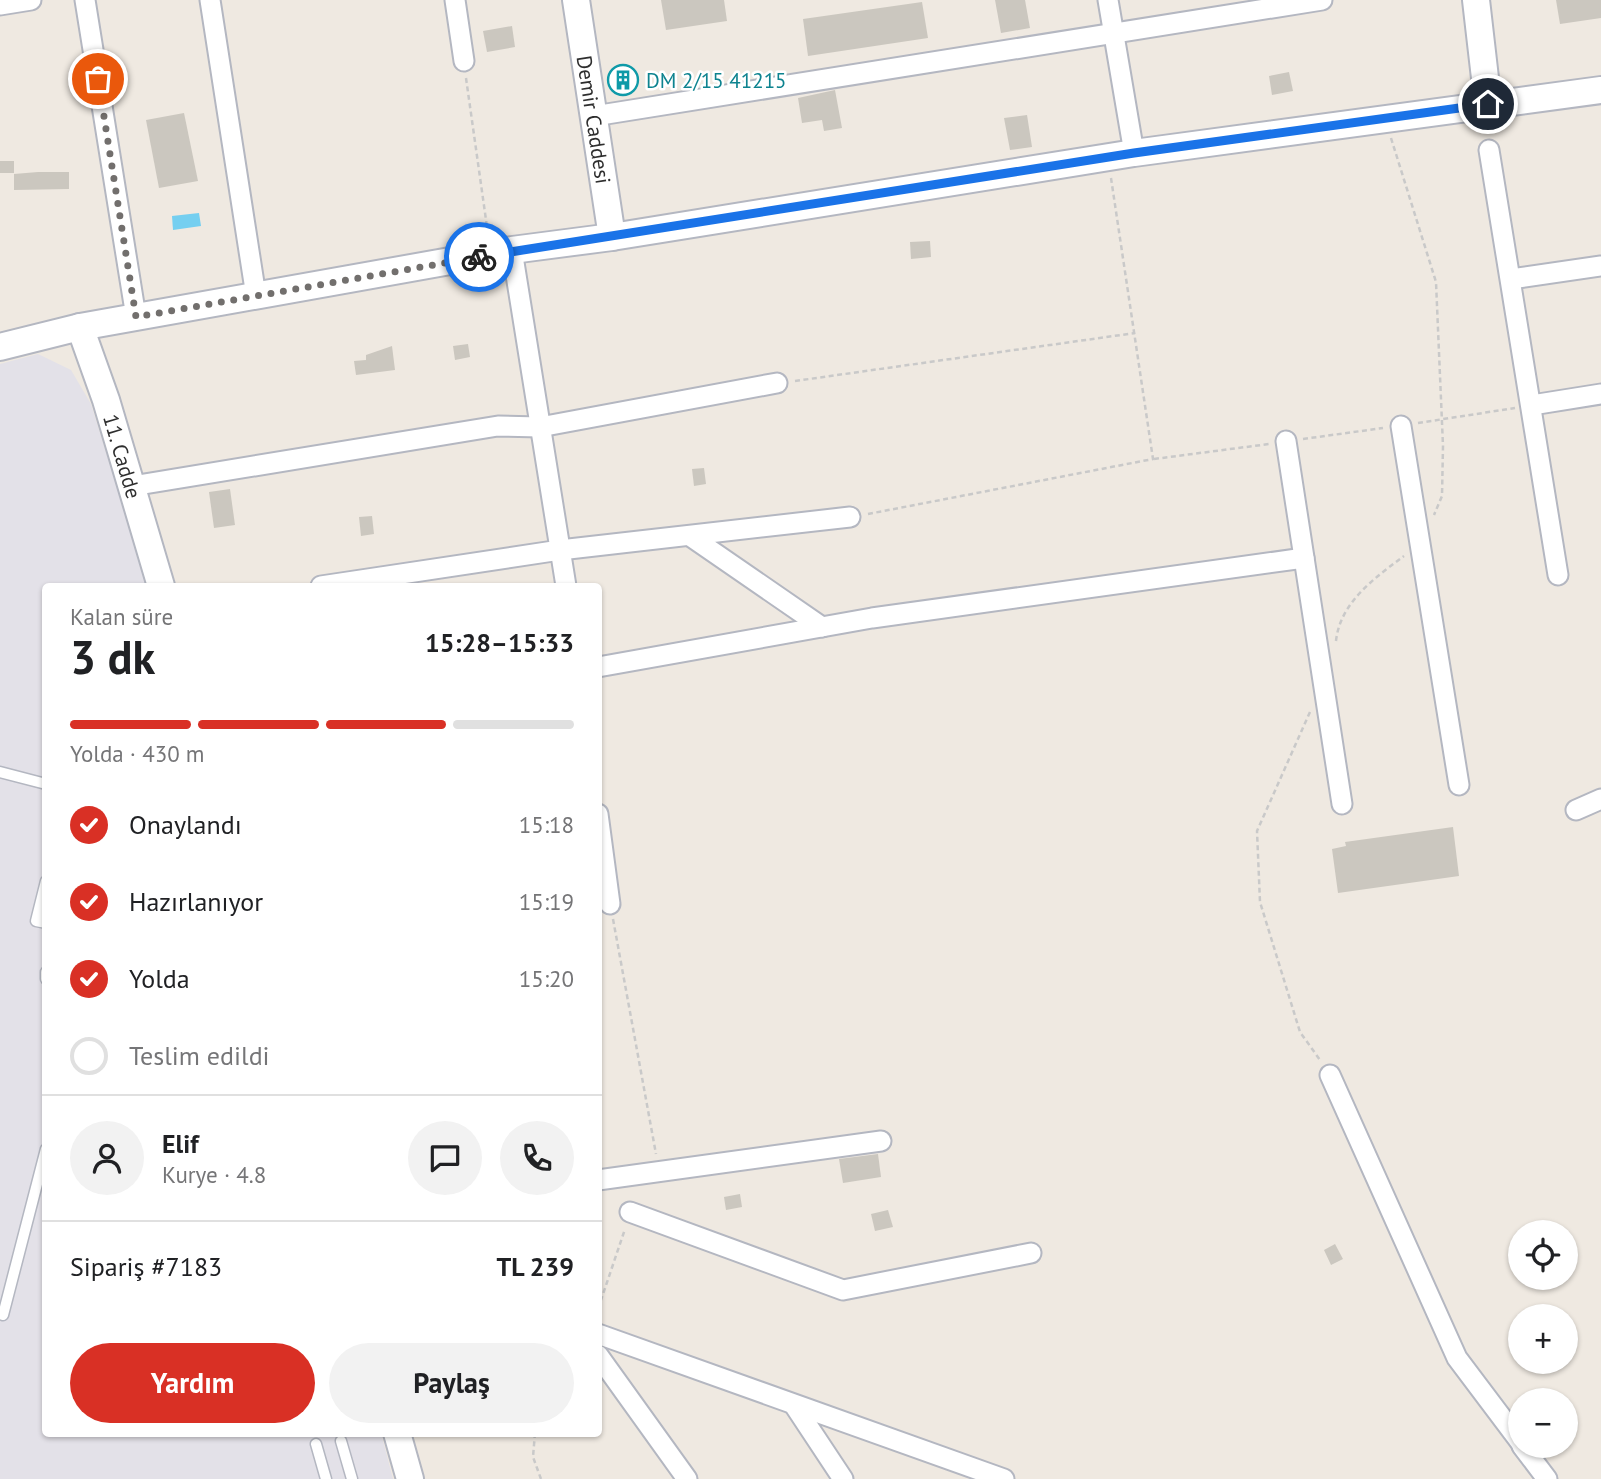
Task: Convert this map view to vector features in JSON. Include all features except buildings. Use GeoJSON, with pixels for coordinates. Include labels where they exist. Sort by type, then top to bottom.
{"type":"FeatureCollection","features":[{"type":"Feature","properties":{"kind":"street"},"geometry":{"type":"LineString","coordinates":[[0,5],[31,0]]}},
{"type":"Feature","properties":{"kind":"street"},"geometry":{"type":"LineString","coordinates":[[85,0],[136,317]]}},
{"type":"Feature","properties":{"kind":"street"},"geometry":{"type":"LineString","coordinates":[[210,0],[256,296]]}},
{"type":"Feature","properties":{"kind":"street"},"geometry":{"type":"LineString","coordinates":[[455,0],[464,61]]}},
{"type":"Feature","properties":{"kind":"street","name":"Demir Caddesi"},"geometry":{"type":"LineString","coordinates":[[576,0],[612,237]]}},
{"type":"Feature","properties":{"kind":"street"},"geometry":{"type":"LineString","coordinates":[[1108,0],[1114,36],[1121,155]]}},
{"type":"Feature","properties":{"kind":"street"},"geometry":{"type":"LineString","coordinates":[[594,116],[1114,36],[1221,8],[1322,0]]}},
{"type":"Feature","properties":{"kind":"street"},"geometry":{"type":"LineString","coordinates":[[1476,0],[1488,104]]}},
{"type":"Feature","properties":{"kind":"street"},"geometry":{"type":"LineString","coordinates":[[0,347],[80,327],[501,252],[612,237],[1121,155],[1601,90]]}},
{"type":"Feature","properties":{"kind":"street"},"geometry":{"type":"LineString","coordinates":[[1489,150],[1558,575]]}},
{"type":"Feature","properties":{"kind":"street"},"geometry":{"type":"LineString","coordinates":[[501,252],[540,427],[566,583]]}},
{"type":"Feature","properties":{"kind":"street"},"geometry":{"type":"LineString","coordinates":[[1511,279],[1601,266]]}},
{"type":"Feature","properties":{"kind":"street","name":"11. Cadde"},"geometry":{"type":"LineString","coordinates":[[80,327],[161,583]]}},
{"type":"Feature","properties":{"kind":"street"},"geometry":{"type":"LineString","coordinates":[[132,486],[498,426],[540,427],[777,383]]}},
{"type":"Feature","properties":{"kind":"street"},"geometry":{"type":"LineString","coordinates":[[1532,405],[1601,394]]}},
{"type":"Feature","properties":{"kind":"street"},"geometry":{"type":"LineString","coordinates":[[1401,426],[1460,785]]}},
{"type":"Feature","properties":{"kind":"street"},"geometry":{"type":"LineString","coordinates":[[1286,441],[1342,804]]}},
{"type":"Feature","properties":{"kind":"street"},"geometry":{"type":"LineString","coordinates":[[341,583],[560,550],[850,517]]}},
{"type":"Feature","properties":{"kind":"street"},"geometry":{"type":"LineString","coordinates":[[690,536],[822,628]]}},
{"type":"Feature","properties":{"kind":"street"},"geometry":{"type":"LineString","coordinates":[[602,666],[822,628],[1304,558]]}},
{"type":"Feature","properties":{"kind":"street"},"geometry":{"type":"LineString","coordinates":[[1576,810],[1601,800]]}},
{"type":"Feature","properties":{"kind":"street"},"geometry":{"type":"LineString","coordinates":[[602,844],[610,904]]}},
{"type":"Feature","properties":{"kind":"street"},"geometry":{"type":"LineString","coordinates":[[1330,1075],[1457,1358],[1508,1425]]}},
{"type":"Feature","properties":{"kind":"street"},"geometry":{"type":"LineString","coordinates":[[602,1179],[881,1141]]}},
{"type":"Feature","properties":{"kind":"street"},"geometry":{"type":"LineString","coordinates":[[630,1212],[843,1290],[1031,1253]]}},
{"type":"Feature","properties":{"kind":"street"},"geometry":{"type":"LineString","coordinates":[[602,1335],[1004,1479]]}},
{"type":"Feature","properties":{"kind":"street"},"geometry":{"type":"LineString","coordinates":[[602,1361],[687,1479]]}},
{"type":"Feature","properties":{"kind":"street"},"geometry":{"type":"LineString","coordinates":[[794,1405],[843,1479]]}},
{"type":"Feature","properties":{"kind":"street"},"geometry":{"type":"LineString","coordinates":[[398,1437],[410,1479]]}},
{"type":"Feature","properties":{"kind":"street"},"geometry":{"type":"LineString","coordinates":[[1532,1458],[1547,1479]]}},
{"type":"Feature","properties":{"kind":"lane"},"geometry":{"type":"LineString","coordinates":[[0,772],[42,783]]}},
{"type":"Feature","properties":{"kind":"lane"},"geometry":{"type":"LineString","coordinates":[[42,899],[36,921],[42,922]]}},
{"type":"Feature","properties":{"kind":"lane"},"geometry":{"type":"LineString","coordinates":[[0,1314],[2,1315],[42,1164]]}},
{"type":"Feature","properties":{"kind":"lane"},"geometry":{"type":"LineString","coordinates":[[341,1441],[352,1479]]}},
{"type":"Feature","properties":{"kind":"lane"},"geometry":{"type":"LineString","coordinates":[[316,1444],[326,1479]]}},
{"type":"Feature","properties":{"kind":"path"},"geometry":{"type":"LineString","coordinates":[[464,61],[484,195],[501,252]]}},
{"type":"Feature","properties":{"kind":"path"},"geometry":{"type":"LineString","coordinates":[[1335,647],[1337,634],[1349,606],[1370,582],[1420,544],[1442,496],[1442,420],[1436,282],[1384,119]]}},
{"type":"Feature","properties":{"kind":"path"},"geometry":{"type":"LineString","coordinates":[[1121,155],[1135,333],[1153,459]]}},
{"type":"Feature","properties":{"kind":"path"},"geometry":{"type":"LineString","coordinates":[[777,383],[1135,333]]}},
{"type":"Feature","properties":{"kind":"path"},"geometry":{"type":"LineString","coordinates":[[850,517],[1153,459],[1401,426],[1532,405]]}},
{"type":"Feature","properties":{"kind":"path"},"geometry":{"type":"LineString","coordinates":[[1324,690],[1316,698],[1257,831],[1260,902],[1300,1032],[1330,1075]]}},
{"type":"Feature","properties":{"kind":"path"},"geometry":{"type":"LineString","coordinates":[[610,904],[659,1171]]}},
{"type":"Feature","properties":{"kind":"path"},"geometry":{"type":"LineString","coordinates":[[602,1297],[630,1212]]}},
{"type":"Feature","properties":{"kind":"path"},"geometry":{"type":"LineString","coordinates":[[535,1437],[533,1457],[541,1479]]}},
{"type":"Feature","properties":{"kind":"shaded area"},"geometry":{"type":"Polygon","coordinates":[[[38,354],[71,370],[91,404],[147,583],[42,583],[42,1437],[382,1437],[393,1479],[0,1479],[0,364],[38,354]]]}},
{"type":"Feature","properties":{"kind":"water"},"geometry":{"type":"Polygon","coordinates":[[[199,213],[201,226],[173,230],[172,216],[199,213]]]}},
{"type":"Feature","properties":{"kind":"way so far"},"geometry":{"type":"LineString","coordinates":[[98,79],[136,317],[479,257]]}},
{"type":"Feature","properties":{"kind":"place","name":"DM 2/15 41215"},"geometry":{"type":"Point","coordinates":[623,80]}},
{"type":"Feature","properties":{"kind":"route"},"geometry":{"type":"LineString","coordinates":[[479,257],[1134,153],[1488,104]]}}]}
